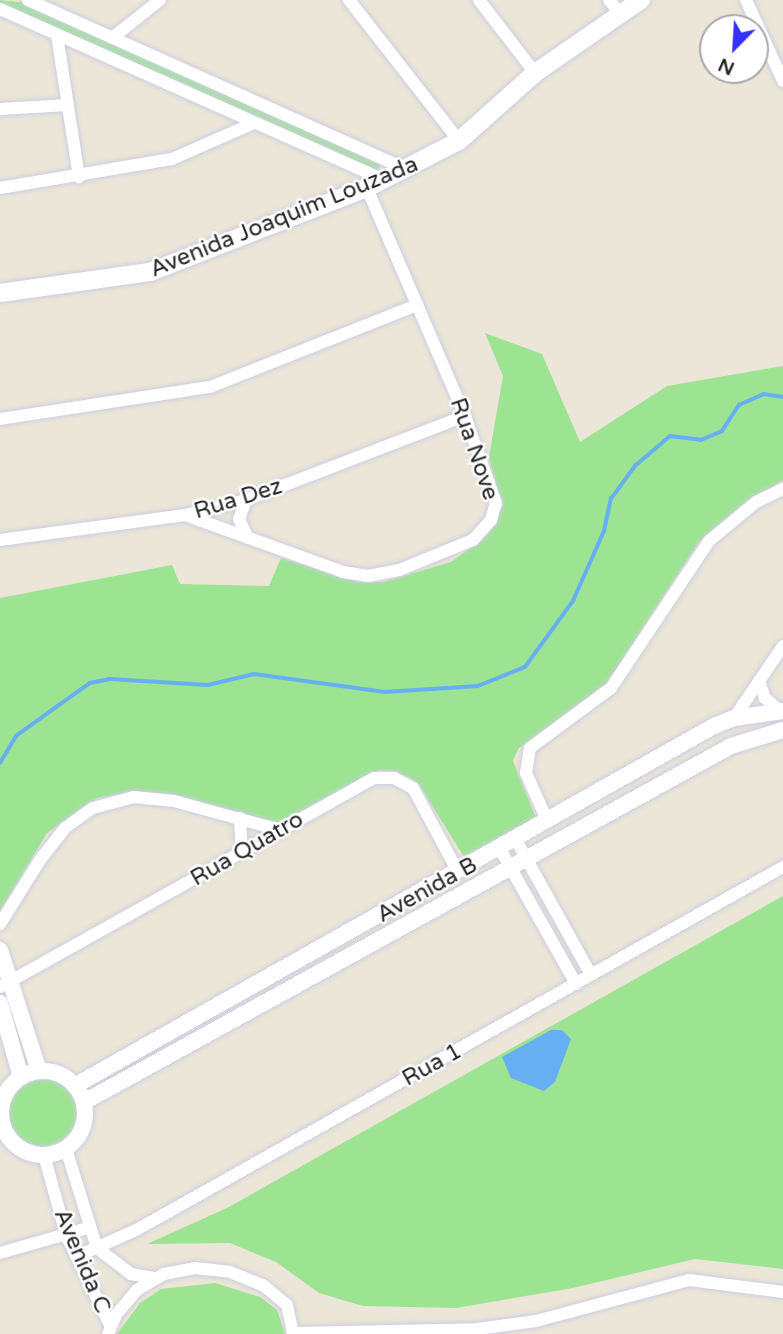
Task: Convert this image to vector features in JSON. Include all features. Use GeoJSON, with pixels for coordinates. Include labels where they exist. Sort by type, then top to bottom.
{"type":"FeatureCollection","features":[{"type":"Feature","properties":{"kind":"main road","name":"Avenida Joaquim Louzada"},"geometry":{"type":"LineString","coordinates":[[0,293],[150,272],[367,188],[459,141],[614,6],[641,0]]}},
{"type":"Feature","properties":{"kind":"street"},"geometry":{"type":"LineString","coordinates":[[28,0],[404,168]]}},
{"type":"Feature","properties":{"kind":"street"},"geometry":{"type":"LineString","coordinates":[[112,38],[160,0]]}},
{"type":"Feature","properties":{"kind":"street"},"geometry":{"type":"LineString","coordinates":[[349,0],[459,141]]}},
{"type":"Feature","properties":{"kind":"street"},"geometry":{"type":"LineString","coordinates":[[479,0],[535,73]]}},
{"type":"Feature","properties":{"kind":"street"},"geometry":{"type":"LineString","coordinates":[[746,0],[783,81]]}},
{"type":"Feature","properties":{"kind":"street"},"geometry":{"type":"LineString","coordinates":[[0,9],[384,180]]}},
{"type":"Feature","properties":{"kind":"street"},"geometry":{"type":"LineString","coordinates":[[57,35],[79,177]]}},
{"type":"Feature","properties":{"kind":"street"},"geometry":{"type":"LineString","coordinates":[[0,109],[68,105]]}},
{"type":"Feature","properties":{"kind":"street"},"geometry":{"type":"LineString","coordinates":[[0,188],[79,177],[172,159],[254,122]]}},
{"type":"Feature","properties":{"kind":"street","name":"Rua Nove"},"geometry":{"type":"LineString","coordinates":[[185,515],[343,572],[368,576],[399,570],[473,540],[491,520],[496,503],[465,416],[367,188]]}},
{"type":"Feature","properties":{"kind":"street"},"geometry":{"type":"LineString","coordinates":[[0,419],[210,387],[416,305]]}},
{"type":"Feature","properties":{"kind":"street","name":"Rua Dez"},"geometry":{"type":"LineString","coordinates":[[0,540],[185,515],[246,499],[465,416]]}},
{"type":"Feature","properties":{"kind":"street"},"geometry":{"type":"LineString","coordinates":[[548,822],[526,773],[530,748],[611,688],[709,541],[756,502],[783,489]]}},
{"type":"Feature","properties":{"kind":"street"},"geometry":{"type":"LineString","coordinates":[[246,499],[239,519],[248,538]]}},
{"type":"Feature","properties":{"kind":"street"},"geometry":{"type":"LineString","coordinates":[[734,718],[783,646]]}},
{"type":"Feature","properties":{"kind":"street"},"geometry":{"type":"LineString","coordinates":[[760,681],[765,698],[781,711]]}},
{"type":"Feature","properties":{"kind":"street","name":"Avenida B"},"geometry":{"type":"LineString","coordinates":[[76,1085],[734,718],[781,711]]}},
{"type":"Feature","properties":{"kind":"street","name":"Avenida B"},"geometry":{"type":"LineString","coordinates":[[84,1102],[524,856],[731,746],[783,730]]}},
{"type":"Feature","properties":{"kind":"street","name":"Rua Quatro"},"geometry":{"type":"LineString","coordinates":[[6,985],[374,778],[394,778],[413,788],[458,872]]}},
{"type":"Feature","properties":{"kind":"street"},"geometry":{"type":"LineString","coordinates":[[0,924],[57,838],[93,808],[134,797],[174,801],[280,830]]}},
{"type":"Feature","properties":{"kind":"street"},"geometry":{"type":"LineString","coordinates":[[240,818],[242,852]]}},
{"type":"Feature","properties":{"kind":"street"},"geometry":{"type":"LineString","coordinates":[[516,840],[592,975]]}},
{"type":"Feature","properties":{"kind":"street"},"geometry":{"type":"LineString","coordinates":[[500,849],[576,984]]}},
{"type":"Feature","properties":{"kind":"street","name":"Rua 1"},"geometry":{"type":"LineString","coordinates":[[78,1256],[576,984],[783,867]]}},
{"type":"Feature","properties":{"kind":"street"},"geometry":{"type":"LineString","coordinates":[[0,950],[6,985],[39,1071]]}},
{"type":"Feature","properties":{"kind":"street"},"geometry":{"type":"LineString","coordinates":[[0,1003],[21,1077]]}},
{"type":"Feature","properties":{"kind":"street"},"geometry":{"type":"LineString","coordinates":[[39,1071],[52,1071],[76,1085],[84,1102],[83,1129],[66,1149],[44,1155],[19,1148],[2,1127],[3,1099],[21,1077],[39,1071]]}},
{"type":"Feature","properties":{"kind":"street","name":"Avenida C"},"geometry":{"type":"LineString","coordinates":[[66,1149],[87,1228],[97,1248],[131,1274],[156,1278]]}},
{"type":"Feature","properties":{"kind":"street","name":"Avenida C"},"geometry":{"type":"LineString","coordinates":[[44,1155],[66,1235],[78,1256],[109,1330]]}},
{"type":"Feature","properties":{"kind":"street"},"geometry":{"type":"LineString","coordinates":[[0,1252],[87,1228]]}},
{"type":"Feature","properties":{"kind":"street"},"geometry":{"type":"LineString","coordinates":[[109,1330],[125,1301],[156,1278],[194,1268],[248,1278],[287,1305],[293,1334],[443,1333],[536,1321],[689,1280],[783,1292]]}},
{"type":"Feature","properties":{"kind":"green space"},"geometry":{"type":"Polygon","coordinates":[[[0,0],[27,3],[381,165],[374,173],[0,5],[0,0]]]}},
{"type":"Feature","properties":{"kind":"green space"},"geometry":{"type":"Polygon","coordinates":[[[485,333],[542,354],[580,442],[667,386],[783,366],[783,480],[741,506],[698,543],[608,682],[518,749],[513,761],[536,818],[464,857],[418,783],[397,771],[379,770],[361,778],[281,823],[159,793],[129,792],[98,798],[47,833],[0,911],[0,598],[172,565],[180,584],[269,586],[281,558],[358,582],[383,582],[451,562],[483,539],[502,508],[489,457],[503,376],[485,333]]]}},
{"type":"Feature","properties":{"kind":"green space"},"geometry":{"type":"Polygon","coordinates":[[[783,896],[783,1269],[695,1259],[573,1288],[456,1308],[363,1306],[319,1293],[276,1262],[230,1243],[147,1244],[227,1208],[783,896]]]}},
{"type":"Feature","properties":{"kind":"green space"},"geometry":{"type":"Polygon","coordinates":[[[44,1076],[58,1079],[70,1087],[78,1099],[81,1113],[78,1127],[70,1139],[58,1147],[44,1150],[30,1147],[18,1139],[10,1127],[7,1113],[10,1099],[18,1087],[30,1079],[44,1076]]]}},
{"type":"Feature","properties":{"kind":"green space"},"geometry":{"type":"Polygon","coordinates":[[[215,1283],[260,1297],[277,1310],[285,1334],[117,1334],[140,1303],[161,1289],[215,1283]]]}},
{"type":"Feature","properties":{"kind":"water"},"geometry":{"type":"Polygon","coordinates":[[[551,1030],[562,1030],[571,1039],[555,1082],[544,1091],[511,1078],[502,1057],[551,1030]]]}},
{"type":"Feature","properties":{"kind":"waterway"},"geometry":{"type":"LineString","coordinates":[[0,763],[16,736],[90,683],[110,679],[208,685],[254,674],[385,692],[478,686],[525,667],[573,601],[604,531],[611,499],[635,466],[670,436],[701,440],[722,431],[739,405],[764,394],[783,397]]}}]}
